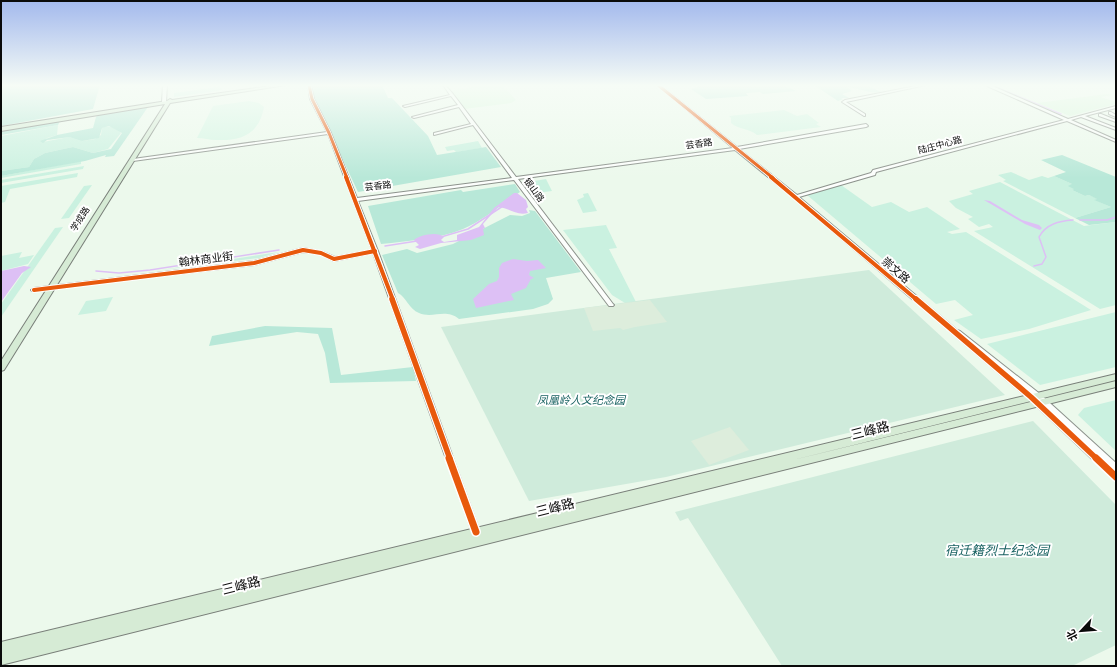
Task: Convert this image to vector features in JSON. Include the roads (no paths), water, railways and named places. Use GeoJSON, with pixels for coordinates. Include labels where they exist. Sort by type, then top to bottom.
{"type":"FeatureCollection","features":[{"type":"Feature","properties":{"kind":"main road"},"geometry":{"type":"LineString","coordinates":[[1,128],[74,116]]}},
{"type":"Feature","properties":{"kind":"main road","name":"学成路"},"geometry":{"type":"LineString","coordinates":[[1,368],[49,288],[157,116]]}},
{"type":"Feature","properties":{"kind":"main road","name":"学成路"},"geometry":{"type":"LineString","coordinates":[[1,359],[133,160],[158,116]]}},
{"type":"Feature","properties":{"kind":"main road","name":"三峰路"},"geometry":{"type":"LineString","coordinates":[[1,658],[1038,399],[1116,377]]}},
{"type":"Feature","properties":{"kind":"main road","name":"三峰路"},"geometry":{"type":"LineString","coordinates":[[1,648],[476,532],[1038,399],[1116,384]]}},
{"type":"Feature","properties":{"kind":"street"},"geometry":{"type":"LineString","coordinates":[[321,116],[329,133],[375,251],[476,532]]}},
{"type":"Feature","properties":{"kind":"street","name":"银山路"},"geometry":{"type":"LineString","coordinates":[[468,116],[611,305]]}},
{"type":"Feature","properties":{"kind":"street","name":"崇文路"},"geometry":{"type":"LineString","coordinates":[[698,116],[737,147]]}},
{"type":"Feature","properties":{"kind":"street","name":"崇文路"},"geometry":{"type":"LineString","coordinates":[[699,116],[1038,399],[1116,468]]}},
{"type":"Feature","properties":{"kind":"street"},"geometry":{"type":"LineString","coordinates":[[1057,116],[1116,141]]}},
{"type":"Feature","properties":{"kind":"street"},"geometry":{"type":"LineString","coordinates":[[1080,116],[1116,128]]}},
{"type":"Feature","properties":{"kind":"street","name":"陆庄中心路"},"geometry":{"type":"LineString","coordinates":[[796,197],[873,174],[874,171],[1080,116]]}},
{"type":"Feature","properties":{"kind":"street"},"geometry":{"type":"LineString","coordinates":[[1103,116],[1116,121]]}},
{"type":"Feature","properties":{"kind":"street"},"geometry":{"type":"LineString","coordinates":[[1094,117],[1116,128]]}},
{"type":"Feature","properties":{"kind":"street"},"geometry":{"type":"LineString","coordinates":[[435,134],[474,124]]}},
{"type":"Feature","properties":{"kind":"street","name":"芸香路"},"geometry":{"type":"LineString","coordinates":[[355,199],[737,147],[866,126],[822,131],[737,147]]}},
{"type":"Feature","properties":{"kind":"street"},"geometry":{"type":"LineString","coordinates":[[133,160],[329,133]]}},
{"type":"Feature","properties":{"kind":"street","name":"翰林商业街"},"geometry":{"type":"LineString","coordinates":[[34,290],[254,264],[303,250],[321,253],[334,259],[375,251]]}},
{"type":"Feature","properties":{"kind":"street","name":"崇文路"},"geometry":{"type":"LineString","coordinates":[[1038,399],[1116,477]]}},
{"type":"Feature","properties":{"kind":"waterway"},"geometry":{"type":"LineString","coordinates":[[441,237],[468,229],[503,206]]}},
{"type":"Feature","properties":{"kind":"waterway"},"geometry":{"type":"LineString","coordinates":[[1080,220],[1107,220],[1116,217]]}},
{"type":"Feature","properties":{"kind":"waterway"},"geometry":{"type":"LineString","coordinates":[[1034,266],[1042,264],[1046,257],[1039,237],[1045,229],[1053,224],[1073,220]]}},
{"type":"Feature","properties":{"kind":"waterway"},"geometry":{"type":"LineString","coordinates":[[385,246],[417,241]]}},
{"type":"Feature","properties":{"kind":"waterway"},"geometry":{"type":"LineString","coordinates":[[96,271],[119,273],[150,270],[279,250]]}},
{"type":"Feature","properties":{"kind":"park label","name":"凤凰岭人文纪念园"},"geometry":{"type":"Point","coordinates":[581,400]}},
{"type":"Feature","properties":{"kind":"park label","name":"宿迁籍烈士纪念园"},"geometry":{"type":"Point","coordinates":[997,550]}}]}
